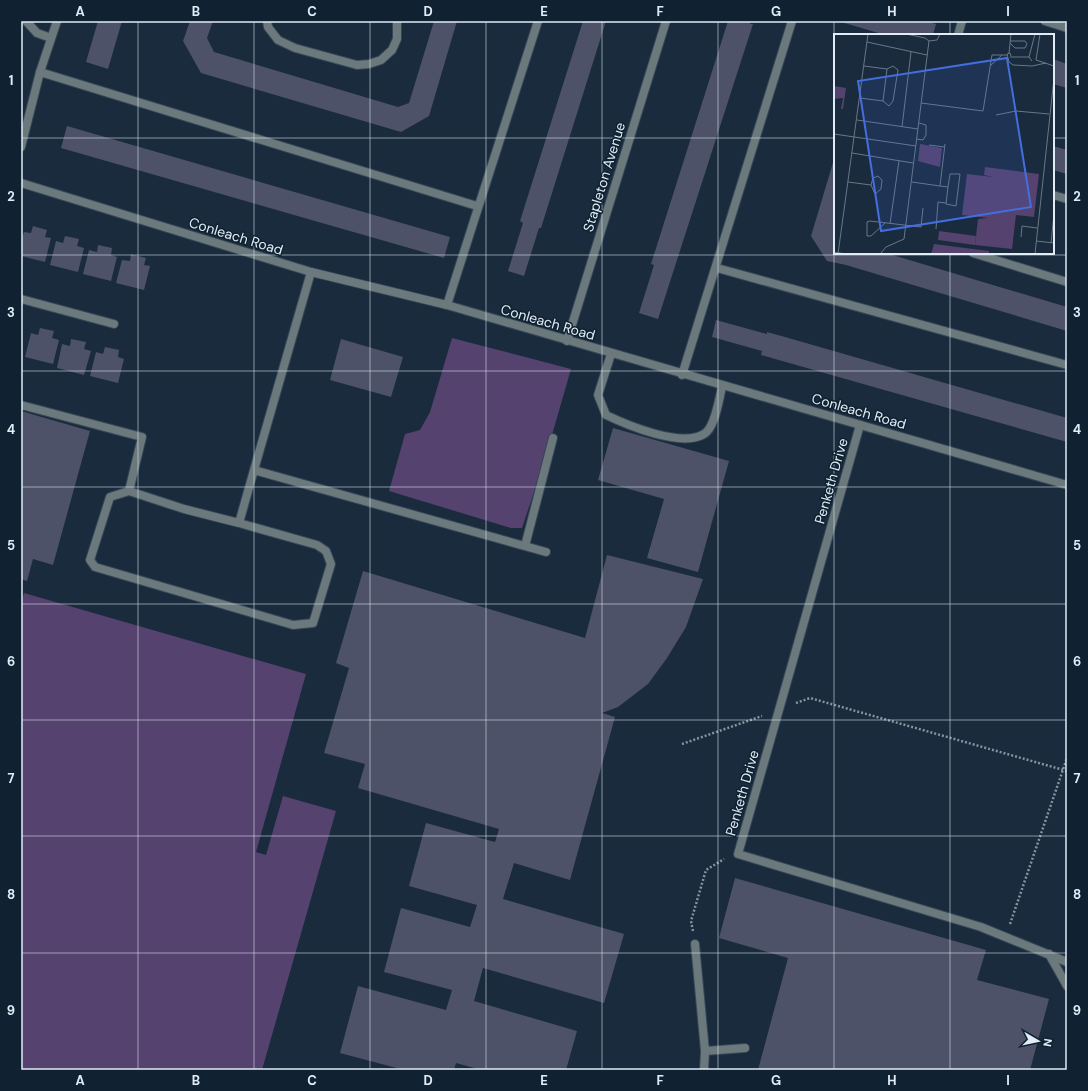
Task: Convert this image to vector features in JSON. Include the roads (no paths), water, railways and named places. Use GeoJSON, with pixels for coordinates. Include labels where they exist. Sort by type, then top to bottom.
{"type":"FeatureCollection","features":[{"type":"Feature","properties":{"kind":"street"},"geometry":{"type":"LineString","coordinates":[[26,21],[37,33],[51,38]]}},
{"type":"Feature","properties":{"kind":"street"},"geometry":{"type":"LineString","coordinates":[[21,147],[40,72],[57,21]]}},
{"type":"Feature","properties":{"kind":"street"},"geometry":{"type":"LineString","coordinates":[[267,21],[268,26],[278,40],[295,48],[357,65],[369,64],[381,60],[392,50],[397,39],[397,21]]}},
{"type":"Feature","properties":{"kind":"street"},"geometry":{"type":"LineString","coordinates":[[447,305],[477,206],[538,21]]}},
{"type":"Feature","properties":{"kind":"street","name":"Stapleton Avenue"},"geometry":{"type":"LineString","coordinates":[[567,341],[666,21]]}},
{"type":"Feature","properties":{"kind":"street"},"geometry":{"type":"LineString","coordinates":[[682,375],[717,268],[792,21]]}},
{"type":"Feature","properties":{"kind":"street"},"geometry":{"type":"LineString","coordinates":[[958,34],[962,21]]}},
{"type":"Feature","properties":{"kind":"street"},"geometry":{"type":"LineString","coordinates":[[1045,21],[1067,28]]}},
{"type":"Feature","properties":{"kind":"street"},"geometry":{"type":"LineString","coordinates":[[40,72],[477,206]]}},
{"type":"Feature","properties":{"kind":"street","name":"Conleach Road"},"geometry":{"type":"LineString","coordinates":[[21,183],[311,272],[447,305],[682,375],[1067,485]]}},
{"type":"Feature","properties":{"kind":"street"},"geometry":{"type":"LineString","coordinates":[[1054,195],[1067,199]]}},
{"type":"Feature","properties":{"kind":"street"},"geometry":{"type":"LineString","coordinates":[[976,254],[1067,282]]}},
{"type":"Feature","properties":{"kind":"street"},"geometry":{"type":"LineString","coordinates":[[717,268],[1067,365]]}},
{"type":"Feature","properties":{"kind":"street"},"geometry":{"type":"LineString","coordinates":[[238,523],[311,272]]}},
{"type":"Feature","properties":{"kind":"street"},"geometry":{"type":"LineString","coordinates":[[21,298],[114,324]]}},
{"type":"Feature","properties":{"kind":"street"},"geometry":{"type":"LineString","coordinates":[[611,354],[598,396],[606,415],[628,426],[673,437],[688,438],[704,434],[713,423],[722,386]]}},
{"type":"Feature","properties":{"kind":"street"},"geometry":{"type":"LineString","coordinates":[[21,405],[142,437],[129,491]]}},
{"type":"Feature","properties":{"kind":"street","name":"Penketh Drive"},"geometry":{"type":"LineString","coordinates":[[860,425],[738,854],[981,927],[1067,962]]}},
{"type":"Feature","properties":{"kind":"street"},"geometry":{"type":"LineString","coordinates":[[525,546],[553,438]]}},
{"type":"Feature","properties":{"kind":"street"},"geometry":{"type":"LineString","coordinates":[[254,470],[546,552]]}},
{"type":"Feature","properties":{"kind":"street"},"geometry":{"type":"LineString","coordinates":[[129,491],[184,509],[238,523],[317,545],[326,551],[331,564],[312,623],[293,625],[94,567],[90,560],[110,497],[129,491]]}},
{"type":"Feature","properties":{"kind":"street"},"geometry":{"type":"LineString","coordinates":[[694,944],[705,1051],[704,1070]]}},
{"type":"Feature","properties":{"kind":"street"},"geometry":{"type":"LineString","coordinates":[[1048,954],[1067,986]]}},
{"type":"Feature","properties":{"kind":"street"},"geometry":{"type":"LineString","coordinates":[[705,1051],[745,1048]]}}]}
